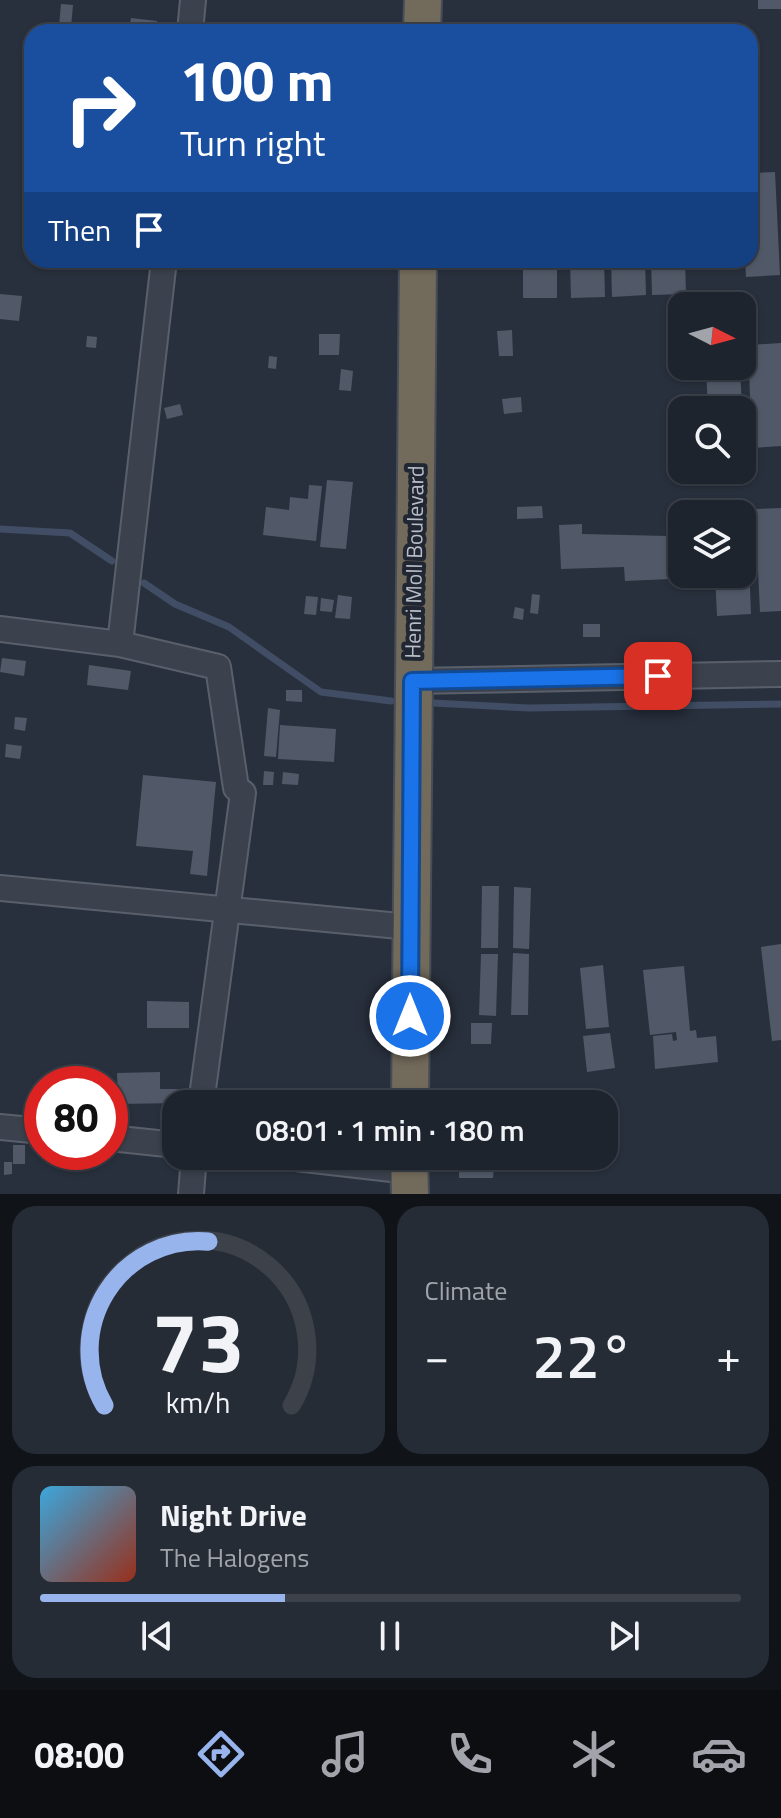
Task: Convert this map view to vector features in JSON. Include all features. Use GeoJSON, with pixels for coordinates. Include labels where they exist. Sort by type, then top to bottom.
{"type":"FeatureCollection","features":[{"type":"Feature","properties":{"kind":"highway"},"geometry":{"type":"LineString","coordinates":[[422,24],[423,0]]}},
{"type":"Feature","properties":{"kind":"highway","name":"Henri Moll Boulevard"},"geometry":{"type":"LineString","coordinates":[[410,1090],[418,268]]}},
{"type":"Feature","properties":{"kind":"street"},"geometry":{"type":"LineString","coordinates":[[191,24],[193,0]]}},
{"type":"Feature","properties":{"kind":"street"},"geometry":{"type":"LineString","coordinates":[[120,644],[163,268]]}},
{"type":"Feature","properties":{"kind":"street"},"geometry":{"type":"LineString","coordinates":[[0,629],[120,644],[218,667],[236,788],[243,793],[203,1090]]}},
{"type":"Feature","properties":{"kind":"street"},"geometry":{"type":"LineString","coordinates":[[412,681],[781,674]]}},
{"type":"Feature","properties":{"kind":"street"},"geometry":{"type":"LineString","coordinates":[[0,888],[410,927]]}},
{"type":"Feature","properties":{"kind":"street"},"geometry":{"type":"LineString","coordinates":[[0,1127],[24,1129]]}},
{"type":"Feature","properties":{"kind":"street"},"geometry":{"type":"LineString","coordinates":[[128,1140],[162,1144]]}},
{"type":"Feature","properties":{"kind":"street"},"geometry":{"type":"LineString","coordinates":[[191,1194],[193,1170]]}},
{"type":"Feature","properties":{"kind":"street"},"geometry":{"type":"LineString","coordinates":[[380,1170],[409,1174]]}},
{"type":"Feature","properties":{"kind":"building"},"geometry":{"type":"Polygon","coordinates":[[[758,0],[781,0],[781,9],[758,9],[758,0]]]}},
{"type":"Feature","properties":{"kind":"building"},"geometry":{"type":"Polygon","coordinates":[[[61,4],[73,5],[71,24],[59,24],[61,4]]]}},
{"type":"Feature","properties":{"kind":"building"},"geometry":{"type":"Polygon","coordinates":[[[131,18],[157,21],[157,24],[130,24],[131,18]]]}},
{"type":"Feature","properties":{"kind":"building"},"geometry":{"type":"Polygon","coordinates":[[[775,172],[780,275],[746,277],[745,268],[758,268],[758,173],[775,172]]]}},
{"type":"Feature","properties":{"kind":"building"},"geometry":{"type":"Polygon","coordinates":[[[523,268],[557,268],[557,298],[523,298],[523,268]]]}},
{"type":"Feature","properties":{"kind":"building"},"geometry":{"type":"Polygon","coordinates":[[[570,268],[604,268],[605,297],[571,298],[570,268]]]}},
{"type":"Feature","properties":{"kind":"building"},"geometry":{"type":"Polygon","coordinates":[[[611,268],[645,268],[646,295],[612,297],[611,268]]]}},
{"type":"Feature","properties":{"kind":"building"},"geometry":{"type":"Polygon","coordinates":[[[651,268],[685,268],[686,292],[668,292],[668,295],[652,295],[651,268]]]}},
{"type":"Feature","properties":{"kind":"building"},"geometry":{"type":"Polygon","coordinates":[[[0,294],[22,296],[19,321],[0,319],[0,294]]]}},
{"type":"Feature","properties":{"kind":"building"},"geometry":{"type":"Polygon","coordinates":[[[512,330],[513,356],[499,356],[497,331],[512,330]]]}},
{"type":"Feature","properties":{"kind":"building"},"geometry":{"type":"Polygon","coordinates":[[[319,334],[340,334],[339,355],[319,355],[319,334]]]}},
{"type":"Feature","properties":{"kind":"building"},"geometry":{"type":"Polygon","coordinates":[[[87,336],[97,337],[96,348],[86,347],[87,336]]]}},
{"type":"Feature","properties":{"kind":"building"},"geometry":{"type":"Polygon","coordinates":[[[781,343],[781,446],[756,448],[756,396],[750,396],[749,380],[756,380],[756,345],[781,343]]]}},
{"type":"Feature","properties":{"kind":"building"},"geometry":{"type":"Polygon","coordinates":[[[269,356],[277,357],[276,369],[268,368],[269,356]]]}},
{"type":"Feature","properties":{"kind":"building"},"geometry":{"type":"Polygon","coordinates":[[[341,369],[353,371],[351,391],[339,390],[341,369]]]}},
{"type":"Feature","properties":{"kind":"building"},"geometry":{"type":"Polygon","coordinates":[[[707,380],[741,380],[741,396],[707,396],[707,380]]]}},
{"type":"Feature","properties":{"kind":"building"},"geometry":{"type":"Polygon","coordinates":[[[521,397],[522,412],[504,414],[502,399],[521,397]]]}},
{"type":"Feature","properties":{"kind":"building"},"geometry":{"type":"Polygon","coordinates":[[[180,404],[183,415],[167,419],[164,408],[180,404]]]}},
{"type":"Feature","properties":{"kind":"building"},"geometry":{"type":"Polygon","coordinates":[[[327,480],[353,482],[346,549],[320,547],[327,480]]]}},
{"type":"Feature","properties":{"kind":"building"},"geometry":{"type":"Polygon","coordinates":[[[309,485],[322,486],[316,541],[263,535],[266,507],[289,510],[290,497],[308,499],[309,485]]]}},
{"type":"Feature","properties":{"kind":"building"},"geometry":{"type":"Polygon","coordinates":[[[542,506],[543,518],[517,519],[517,507],[542,506]]]}},
{"type":"Feature","properties":{"kind":"building"},"geometry":{"type":"Polygon","coordinates":[[[781,508],[781,611],[760,612],[756,509],[781,508]]]}},
{"type":"Feature","properties":{"kind":"building"},"geometry":{"type":"Polygon","coordinates":[[[582,524],[582,534],[668,536],[668,579],[625,581],[624,567],[561,569],[559,525],[582,524]]]}},
{"type":"Feature","properties":{"kind":"building"},"geometry":{"type":"Polygon","coordinates":[[[716,588],[750,588],[751,614],[717,616],[716,588]]]}},
{"type":"Feature","properties":{"kind":"building"},"geometry":{"type":"Polygon","coordinates":[[[532,594],[540,595],[538,614],[530,613],[532,594]]]}},
{"type":"Feature","properties":{"kind":"building"},"geometry":{"type":"Polygon","coordinates":[[[338,595],[352,597],[350,619],[335,618],[338,595]]]}},
{"type":"Feature","properties":{"kind":"building"},"geometry":{"type":"Polygon","coordinates":[[[306,596],[318,597],[316,615],[304,614],[306,596]]]}},
{"type":"Feature","properties":{"kind":"building"},"geometry":{"type":"Polygon","coordinates":[[[321,598],[334,600],[332,612],[320,611],[321,598]]]}},
{"type":"Feature","properties":{"kind":"building"},"geometry":{"type":"Polygon","coordinates":[[[515,607],[524,609],[523,620],[513,618],[515,607]]]}},
{"type":"Feature","properties":{"kind":"building"},"geometry":{"type":"Polygon","coordinates":[[[583,624],[600,624],[600,637],[583,637],[583,624]]]}},
{"type":"Feature","properties":{"kind":"building"},"geometry":{"type":"Polygon","coordinates":[[[2,658],[26,661],[24,676],[0,672],[2,658]]]}},
{"type":"Feature","properties":{"kind":"building"},"geometry":{"type":"Polygon","coordinates":[[[89,665],[131,671],[128,690],[87,685],[89,665]]]}},
{"type":"Feature","properties":{"kind":"building"},"geometry":{"type":"Polygon","coordinates":[[[286,690],[302,690],[302,702],[286,701],[286,690]]]}},
{"type":"Feature","properties":{"kind":"building"},"geometry":{"type":"Polygon","coordinates":[[[268,708],[280,710],[276,757],[264,756],[268,708]]]}},
{"type":"Feature","properties":{"kind":"building"},"geometry":{"type":"Polygon","coordinates":[[[15,717],[27,718],[25,731],[14,729],[15,717]]]}},
{"type":"Feature","properties":{"kind":"building"},"geometry":{"type":"Polygon","coordinates":[[[280,725],[336,729],[334,762],[278,759],[280,725]]]}},
{"type":"Feature","properties":{"kind":"building"},"geometry":{"type":"Polygon","coordinates":[[[6,744],[22,746],[20,759],[5,757],[6,744]]]}},
{"type":"Feature","properties":{"kind":"building"},"geometry":{"type":"Polygon","coordinates":[[[264,771],[274,772],[273,785],[263,785],[264,771]]]}},
{"type":"Feature","properties":{"kind":"building"},"geometry":{"type":"Polygon","coordinates":[[[283,772],[299,774],[298,785],[282,784],[283,772]]]}},
{"type":"Feature","properties":{"kind":"building"},"geometry":{"type":"Polygon","coordinates":[[[143,775],[216,782],[207,876],[190,874],[193,851],[136,846],[143,775]]]}},
{"type":"Feature","properties":{"kind":"building"},"geometry":{"type":"Polygon","coordinates":[[[482,886],[499,886],[498,948],[481,948],[482,886]]]}},
{"type":"Feature","properties":{"kind":"building"},"geometry":{"type":"Polygon","coordinates":[[[514,887],[531,888],[529,949],[513,948],[514,887]]]}},
{"type":"Feature","properties":{"kind":"building"},"geometry":{"type":"Polygon","coordinates":[[[781,944],[781,1040],[772,1041],[761,947],[781,944]]]}},
{"type":"Feature","properties":{"kind":"building"},"geometry":{"type":"Polygon","coordinates":[[[513,953],[529,954],[528,1015],[511,1015],[513,953]]]}},
{"type":"Feature","properties":{"kind":"building"},"geometry":{"type":"Polygon","coordinates":[[[481,954],[498,954],[496,1016],[479,1015],[481,954]]]}},
{"type":"Feature","properties":{"kind":"building"},"geometry":{"type":"Polygon","coordinates":[[[603,965],[609,1027],[586,1029],[580,968],[603,965]]]}},
{"type":"Feature","properties":{"kind":"building"},"geometry":{"type":"Polygon","coordinates":[[[684,966],[690,1031],[696,1030],[697,1038],[716,1036],[718,1062],[655,1069],[653,1036],[672,1034],[673,1041],[677,1040],[676,1032],[650,1035],[643,970],[684,966]]]}},
{"type":"Feature","properties":{"kind":"building"},"geometry":{"type":"Polygon","coordinates":[[[147,1001],[189,1002],[189,1028],[147,1028],[147,1001]]]}},
{"type":"Feature","properties":{"kind":"building"},"geometry":{"type":"Polygon","coordinates":[[[471,1023],[492,1023],[491,1044],[471,1044],[471,1023]]]}},
{"type":"Feature","properties":{"kind":"building"},"geometry":{"type":"Polygon","coordinates":[[[610,1033],[615,1068],[587,1072],[583,1036],[610,1033]]]}},
{"type":"Feature","properties":{"kind":"building"},"geometry":{"type":"Polygon","coordinates":[[[160,1072],[160,1089],[180,1090],[162,1090],[162,1103],[128,1104],[128,1073],[160,1072]]]}},
{"type":"Feature","properties":{"kind":"building"},"geometry":{"type":"Polygon","coordinates":[[[13,1145],[24,1145],[24,1164],[13,1164],[13,1145]]]}},
{"type":"Feature","properties":{"kind":"building"},"geometry":{"type":"Polygon","coordinates":[[[4,1162],[12,1162],[12,1174],[4,1175],[4,1162]]]}},
{"type":"Feature","properties":{"kind":"building"},"geometry":{"type":"Polygon","coordinates":[[[459,1170],[494,1170],[493,1178],[459,1178],[459,1170]]]}},
{"type":"Feature","properties":{"kind":"waterway"},"geometry":{"type":"LineString","coordinates":[[0,529],[70,533],[112,561]]}},
{"type":"Feature","properties":{"kind":"waterway"},"geometry":{"type":"LineString","coordinates":[[144,583],[175,604],[229,627],[321,692],[391,701]]}},
{"type":"Feature","properties":{"kind":"waterway"},"geometry":{"type":"LineString","coordinates":[[433,703],[529,708],[781,704]]}},
{"type":"Feature","properties":{"kind":"route"},"geometry":{"type":"LineString","coordinates":[[410,1016],[412,681],[658,676]]}}]}
